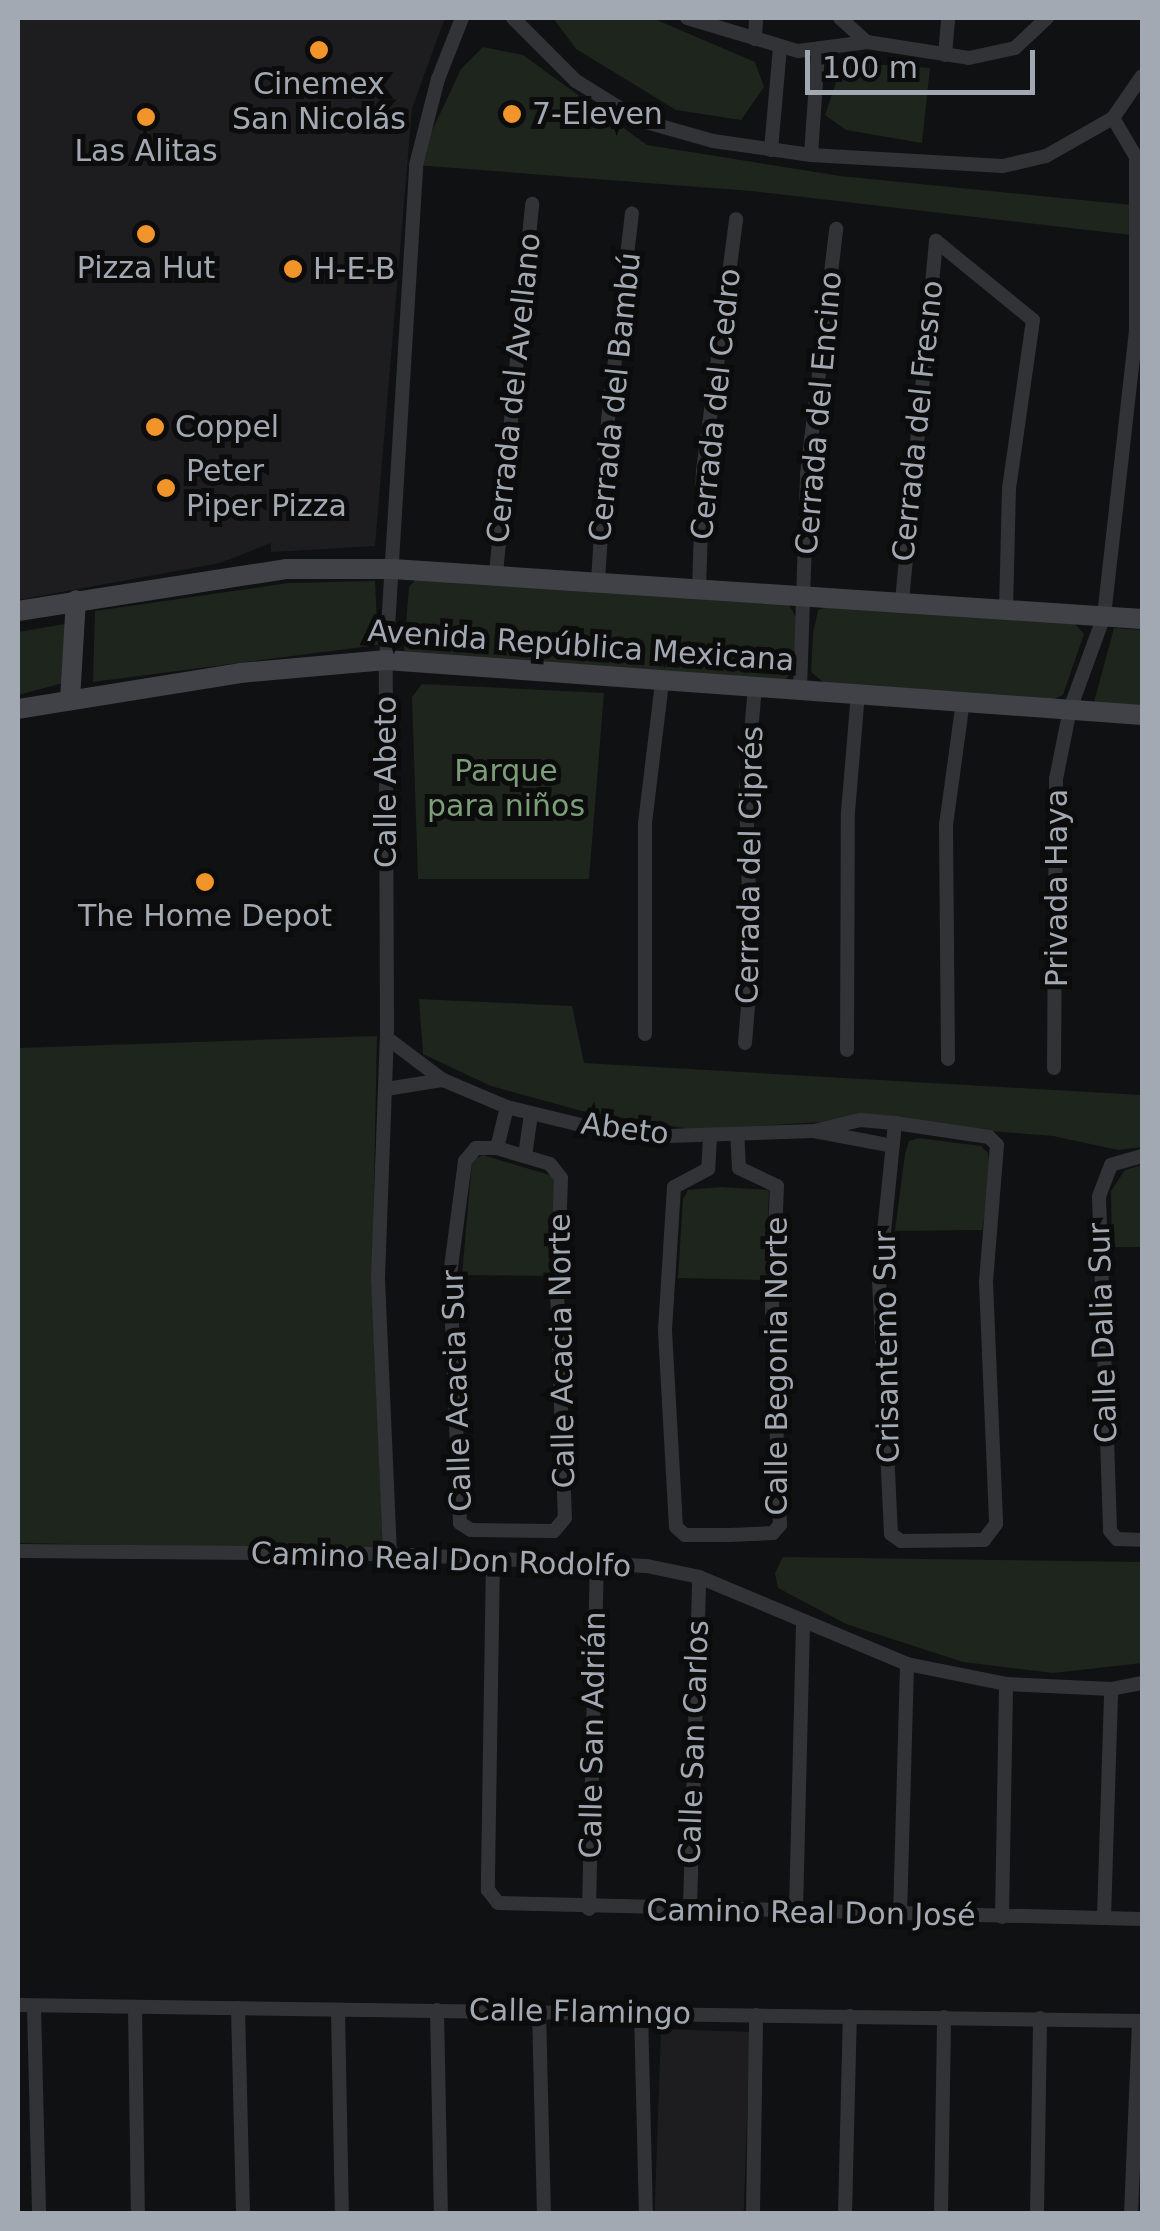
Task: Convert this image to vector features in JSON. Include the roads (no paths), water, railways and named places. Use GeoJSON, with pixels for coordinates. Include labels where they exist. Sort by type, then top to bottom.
{"type":"FeatureCollection","features":[{"type":"Feature","properties":{"kind":"main road","name":"Avenida República Mexicana"},"geometry":{"type":"LineString","coordinates":[[18,611],[286,570],[394,568],[1142,619]]}},
{"type":"Feature","properties":{"kind":"main road"},"geometry":{"type":"LineString","coordinates":[[70,700],[76,600]]}},
{"type":"Feature","properties":{"kind":"main road","name":"Avenida República Mexicana"},"geometry":{"type":"LineString","coordinates":[[18,709],[268,670],[386,660],[1142,715]]}},
{"type":"Feature","properties":{"kind":"street","name":"Calle Abeto"},"geometry":{"type":"LineString","coordinates":[[390,1554],[378,1278],[387,1038],[386,660],[416,165],[438,78],[462,18]]}},
{"type":"Feature","properties":{"kind":"street"},"geometry":{"type":"LineString","coordinates":[[514,18],[576,82],[640,120],[771,150],[811,155],[1003,166],[1046,156],[1113,118],[1141,85]]}},
{"type":"Feature","properties":{"kind":"street"},"geometry":{"type":"LineString","coordinates":[[687,18],[734,27],[780,48],[818,52],[867,42],[945,54],[1002,53],[1032,38],[1048,18]]}},
{"type":"Feature","properties":{"kind":"street"},"geometry":{"type":"LineString","coordinates":[[734,27],[748,18]]}},
{"type":"Feature","properties":{"kind":"street"},"geometry":{"type":"LineString","coordinates":[[755,39],[756,18]]}},
{"type":"Feature","properties":{"kind":"street"},"geometry":{"type":"LineString","coordinates":[[945,54],[948,18]]}},
{"type":"Feature","properties":{"kind":"street"},"geometry":{"type":"LineString","coordinates":[[847,20],[867,42]]}},
{"type":"Feature","properties":{"kind":"street"},"geometry":{"type":"LineString","coordinates":[[846,49],[847,20]]}},
{"type":"Feature","properties":{"kind":"street"},"geometry":{"type":"LineString","coordinates":[[771,150],[780,48]]}},
{"type":"Feature","properties":{"kind":"street"},"geometry":{"type":"LineString","coordinates":[[811,155],[818,52]]}},
{"type":"Feature","properties":{"kind":"street"},"geometry":{"type":"LineString","coordinates":[[1113,118],[1139,157]]}},
{"type":"Feature","properties":{"kind":"street","name":"Privada Haya"},"geometry":{"type":"LineString","coordinates":[[1054,1068],[1053,814],[1070,709],[1104,616],[1136,331],[1139,157]]}},
{"type":"Feature","properties":{"kind":"street","name":"Cerrada del Avellano"},"geometry":{"type":"LineString","coordinates":[[496,573],[532,204]]}},
{"type":"Feature","properties":{"kind":"street","name":"Cerrada del Bambú"},"geometry":{"type":"LineString","coordinates":[[598,581],[608,420],[632,213]]}},
{"type":"Feature","properties":{"kind":"street","name":"Cerrada del Cedro"},"geometry":{"type":"LineString","coordinates":[[699,589],[703,471],[736,219]]}},
{"type":"Feature","properties":{"kind":"street","name":"Cerrada del Encino"},"geometry":{"type":"LineString","coordinates":[[800,690],[807,474],[836,229]]}},
{"type":"Feature","properties":{"kind":"street","name":"Cerrada del Fresno"},"geometry":{"type":"LineString","coordinates":[[902,601],[936,240],[1032,320],[1008,488],[1006,610]]}},
{"type":"Feature","properties":{"kind":"street"},"geometry":{"type":"LineString","coordinates":[[644,1034],[644,823],[662,682]]}},
{"type":"Feature","properties":{"kind":"street","name":"Cerrada del Ciprés"},"geometry":{"type":"LineString","coordinates":[[744,1043],[751,968],[746,788],[755,688]]}},
{"type":"Feature","properties":{"kind":"street"},"geometry":{"type":"LineString","coordinates":[[847,1050],[848,812],[858,694]]}},
{"type":"Feature","properties":{"kind":"street"},"geometry":{"type":"LineString","coordinates":[[948,1059],[946,825],[963,701]]}},
{"type":"Feature","properties":{"kind":"street","name":"Abeto"},"geometry":{"type":"LineString","coordinates":[[387,1038],[443,1080],[531,1114],[627,1133],[710,1136],[814,1131]]}},
{"type":"Feature","properties":{"kind":"street"},"geometry":{"type":"LineString","coordinates":[[386,1089],[443,1080]]}},
{"type":"Feature","properties":{"kind":"street"},"geometry":{"type":"LineString","coordinates":[[507,1107],[490,1148],[525,1156],[531,1114]]}},
{"type":"Feature","properties":{"kind":"street"},"geometry":{"type":"LineString","coordinates":[[844,1121],[895,1124],[893,1146],[814,1131],[844,1121]]}},
{"type":"Feature","properties":{"kind":"street","name":"Crisantemo Sur"},"geometry":{"type":"LineString","coordinates":[[893,1146],[879,1280],[891,1534],[901,1541],[984,1540],[996,1524],[986,1282],[996,1142],[895,1124]]}},
{"type":"Feature","properties":{"kind":"street","name":"Calle Begonia Norte"},"geometry":{"type":"LineString","coordinates":[[710,1136],[710,1164],[700,1176],[674,1187],[664,1288],[676,1527],[685,1535],[773,1533],[780,1524],[772,1304],[777,1186],[749,1174],[736,1162],[738,1134]]}},
{"type":"Feature","properties":{"kind":"street","name":"Calle Acacia Sur"},"geometry":{"type":"LineString","coordinates":[[490,1148],[465,1161],[450,1275],[460,1523],[471,1530],[521,1531]]}},
{"type":"Feature","properties":{"kind":"street","name":"Calle Acacia Norte"},"geometry":{"type":"LineString","coordinates":[[521,1531],[554,1532],[565,1518],[557,1292],[561,1178],[556,1168],[525,1156]]}},
{"type":"Feature","properties":{"kind":"street","name":"Calle Dalia Sur"},"geometry":{"type":"LineString","coordinates":[[1142,1156],[1111,1165],[1099,1197],[1112,1537],[1142,1540]]}},
{"type":"Feature","properties":{"kind":"street","name":"Camino Real Don Rodolfo"},"geometry":{"type":"LineString","coordinates":[[18,1550],[390,1554],[597,1561],[699,1577],[907,1664],[1006,1684],[1110,1689],[1142,1683]]}},
{"type":"Feature","properties":{"kind":"street","name":"Camino Real Don José"},"geometry":{"type":"LineString","coordinates":[[492,1558],[488,1890],[505,1906],[1142,1918]]}},
{"type":"Feature","properties":{"kind":"street","name":"Calle San Adrián"},"geometry":{"type":"LineString","coordinates":[[589,1908],[597,1561]]}},
{"type":"Feature","properties":{"kind":"street","name":"Calle San Carlos"},"geometry":{"type":"LineString","coordinates":[[690,1908],[699,1577]]}},
{"type":"Feature","properties":{"kind":"street"},"geometry":{"type":"LineString","coordinates":[[796,1912],[803,1623]]}},
{"type":"Feature","properties":{"kind":"street"},"geometry":{"type":"LineString","coordinates":[[900,1916],[907,1664]]}},
{"type":"Feature","properties":{"kind":"street"},"geometry":{"type":"LineString","coordinates":[[1002,1917],[1006,1684]]}},
{"type":"Feature","properties":{"kind":"street"},"geometry":{"type":"LineString","coordinates":[[1104,1918],[1110,1689]]}},
{"type":"Feature","properties":{"kind":"street","name":"Calle Flamingo"},"geometry":{"type":"LineString","coordinates":[[18,2005],[1141,2021]]}},
{"type":"Feature","properties":{"kind":"street"},"geometry":{"type":"LineString","coordinates":[[34,2006],[39,2214]]}},
{"type":"Feature","properties":{"kind":"street"},"geometry":{"type":"LineString","coordinates":[[135,2007],[138,2214]]}},
{"type":"Feature","properties":{"kind":"street"},"geometry":{"type":"LineString","coordinates":[[238,2008],[243,2214]]}},
{"type":"Feature","properties":{"kind":"street"},"geometry":{"type":"LineString","coordinates":[[437,2010],[441,2214]]}},
{"type":"Feature","properties":{"kind":"street"},"geometry":{"type":"LineString","coordinates":[[338,2011],[342,2214]]}},
{"type":"Feature","properties":{"kind":"street"},"geometry":{"type":"LineString","coordinates":[[539,2011],[544,2214]]}},
{"type":"Feature","properties":{"kind":"street"},"geometry":{"type":"LineString","coordinates":[[642,2012],[646,2214]]}},
{"type":"Feature","properties":{"kind":"street"},"geometry":{"type":"LineString","coordinates":[[753,2214],[756,2014]]}},
{"type":"Feature","properties":{"kind":"street"},"geometry":{"type":"LineString","coordinates":[[845,2214],[850,2016]]}},
{"type":"Feature","properties":{"kind":"street"},"geometry":{"type":"LineString","coordinates":[[941,2214],[944,2017]]}},
{"type":"Feature","properties":{"kind":"street"},"geometry":{"type":"LineString","coordinates":[[1036,2214],[1040,2018]]}},
{"type":"Feature","properties":{"kind":"street"},"geometry":{"type":"LineString","coordinates":[[1131,2214],[1141,2021]]}},
{"type":"Feature","properties":{"kind":"place","name":"Cinemex San Nicolás"},"geometry":{"type":"Point","coordinates":[319,50]}},
{"type":"Feature","properties":{"kind":"place","name":"7-Eleven"},"geometry":{"type":"Point","coordinates":[512,114]}},
{"type":"Feature","properties":{"kind":"place","name":"Las Alitas"},"geometry":{"type":"Point","coordinates":[146,117]}},
{"type":"Feature","properties":{"kind":"place","name":"Pizza Hut"},"geometry":{"type":"Point","coordinates":[146,234]}},
{"type":"Feature","properties":{"kind":"place","name":"H-E-B"},"geometry":{"type":"Point","coordinates":[293,269]}},
{"type":"Feature","properties":{"kind":"place","name":"Coppel"},"geometry":{"type":"Point","coordinates":[155,427]}},
{"type":"Feature","properties":{"kind":"place","name":"Peter Piper Pizza"},"geometry":{"type":"Point","coordinates":[166,488]}},
{"type":"Feature","properties":{"kind":"place","name":"The Home Depot"},"geometry":{"type":"Point","coordinates":[205,882]}},
{"type":"Feature","properties":{"kind":"park label","name":"Parque para niños"},"geometry":{"type":"Point","coordinates":[506,788]}}]}
